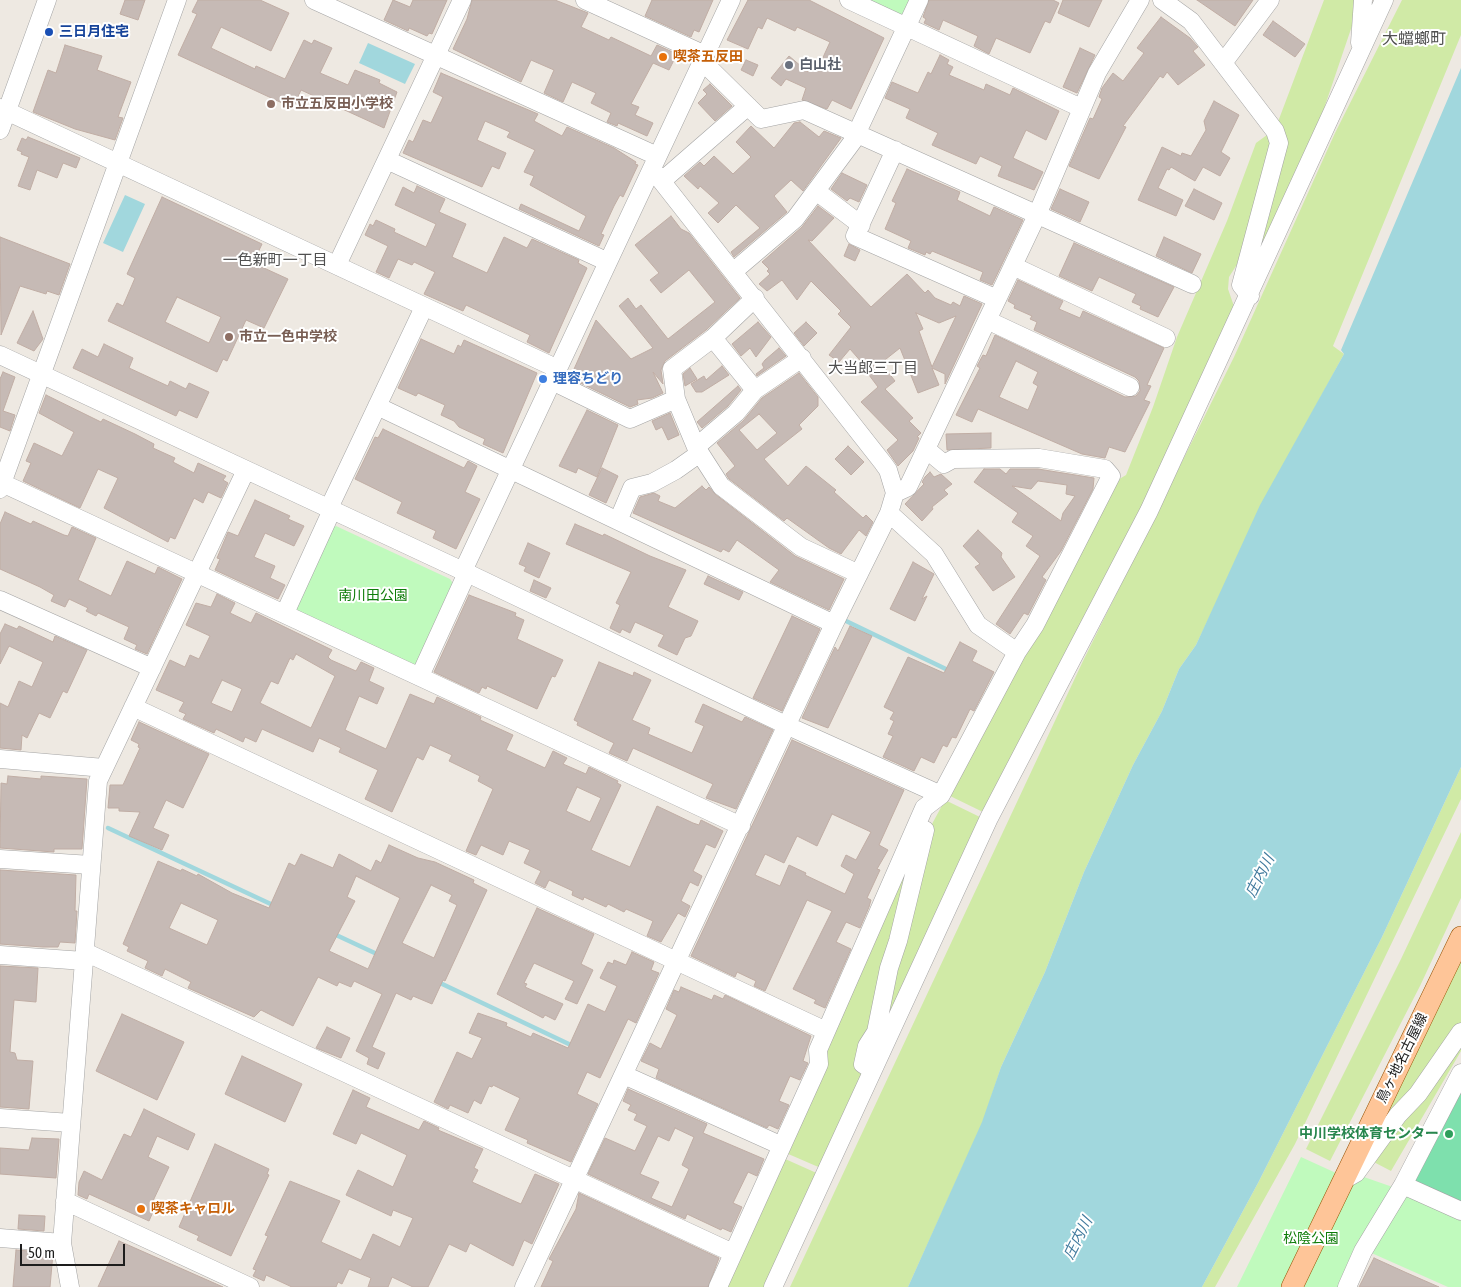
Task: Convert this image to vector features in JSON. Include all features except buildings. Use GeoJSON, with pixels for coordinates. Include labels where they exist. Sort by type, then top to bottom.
{"type":"FeatureCollection","features":[{"type":"Feature","properties":{"kind":"main road","name":"鳥ヶ地名古屋線"},"geometry":{"type":"LineString","coordinates":[[1292,1287],[1461,937]]}},
{"type":"Feature","properties":{"kind":"street"},"geometry":{"type":"LineString","coordinates":[[0,130],[3,110],[47,0]]}},
{"type":"Feature","properties":{"kind":"street"},"geometry":{"type":"LineString","coordinates":[[177,0],[1,486],[198,572],[741,826]]}},
{"type":"Feature","properties":{"kind":"street"},"geometry":{"type":"LineString","coordinates":[[314,0],[436,56],[657,168],[888,470],[895,494],[889,513],[834,624],[525,1287]]}},
{"type":"Feature","properties":{"kind":"street"},"geometry":{"type":"LineString","coordinates":[[337,265],[462,0]]}},
{"type":"Feature","properties":{"kind":"street"},"geometry":{"type":"LineString","coordinates":[[585,0],[703,58],[762,119],[804,110],[1192,284]]}},
{"type":"Feature","properties":{"kind":"street"},"geometry":{"type":"LineString","coordinates":[[420,676],[511,470],[608,262],[657,168],[703,58],[731,0]]}},
{"type":"Feature","properties":{"kind":"street"},"geometry":{"type":"LineString","coordinates":[[849,0],[1081,108]]}},
{"type":"Feature","properties":{"kind":"street"},"geometry":{"type":"LineString","coordinates":[[734,271],[795,219],[853,141],[919,0]]}},
{"type":"Feature","properties":{"kind":"street"},"geometry":{"type":"LineString","coordinates":[[895,494],[908,487],[1037,214],[1097,73],[1140,0]]}},
{"type":"Feature","properties":{"kind":"street"},"geometry":{"type":"LineString","coordinates":[[1162,0],[1191,21],[1275,131],[1279,143],[1242,285],[1250,296]]}},
{"type":"Feature","properties":{"kind":"street"},"geometry":{"type":"LineString","coordinates":[[1223,63],[1270,0]]}},
{"type":"Feature","properties":{"kind":"street"},"geometry":{"type":"LineString","coordinates":[[1360,56],[1363,0]]}},
{"type":"Feature","properties":{"kind":"street"},"geometry":{"type":"LineString","coordinates":[[773,1287],[989,818],[1149,511],[1250,296],[1384,0]]}},
{"type":"Feature","properties":{"kind":"street"},"geometry":{"type":"LineString","coordinates":[[657,168],[748,106]]}},
{"type":"Feature","properties":{"kind":"street"},"geometry":{"type":"LineString","coordinates":[[3,110],[424,307],[555,375],[630,419],[676,399]]}},
{"type":"Feature","properties":{"kind":"street"},"geometry":{"type":"LineString","coordinates":[[895,150],[856,236],[997,299]]}},
{"type":"Feature","properties":{"kind":"street"},"geometry":{"type":"LineString","coordinates":[[387,160],[608,262]]}},
{"type":"Feature","properties":{"kind":"street"},"geometry":{"type":"LineString","coordinates":[[816,192],[861,225]]}},
{"type":"Feature","properties":{"kind":"street"},"geometry":{"type":"LineString","coordinates":[[1013,266],[1166,338]]}},
{"type":"Feature","properties":{"kind":"street"},"geometry":{"type":"LineString","coordinates":[[755,298],[713,338],[672,369],[676,399],[698,450],[721,486],[801,547],[860,574]]}},
{"type":"Feature","properties":{"kind":"street"},"geometry":{"type":"LineString","coordinates":[[285,613],[377,406],[424,307]]}},
{"type":"Feature","properties":{"kind":"street"},"geometry":{"type":"LineString","coordinates":[[987,320],[1130,387]]}},
{"type":"Feature","properties":{"kind":"street"},"geometry":{"type":"LineString","coordinates":[[713,338],[755,390]]}},
{"type":"Feature","properties":{"kind":"street"},"geometry":{"type":"LineString","coordinates":[[0,355],[465,572],[788,726],[942,795]]}},
{"type":"Feature","properties":{"kind":"street"},"geometry":{"type":"LineString","coordinates":[[618,521],[632,488],[652,483],[676,470],[736,413],[755,390],[802,358]]}},
{"type":"Feature","properties":{"kind":"street"},"geometry":{"type":"LineString","coordinates":[[377,406],[834,624]]}},
{"type":"Feature","properties":{"kind":"street"},"geometry":{"type":"LineString","coordinates":[[718,1287],[819,1064],[818,1050],[924,808],[942,795],[1017,652],[1035,626],[1111,476],[1105,469],[1039,458],[954,459],[944,464],[926,449]]}},
{"type":"Feature","properties":{"kind":"street"},"geometry":{"type":"LineString","coordinates":[[70,1287],[62,1243],[98,781],[246,470]]}},
{"type":"Feature","properties":{"kind":"street"},"geometry":{"type":"LineString","coordinates":[[889,513],[934,554],[978,625],[1017,652]]}},
{"type":"Feature","properties":{"kind":"street"},"geometry":{"type":"LineString","coordinates":[[0,600],[152,668]]}},
{"type":"Feature","properties":{"kind":"street"},"geometry":{"type":"LineString","coordinates":[[133,708],[826,1031]]}},
{"type":"Feature","properties":{"kind":"street"},"geometry":{"type":"LineString","coordinates":[[0,759],[104,768]]}},
{"type":"Feature","properties":{"kind":"street"},"geometry":{"type":"LineString","coordinates":[[872,1070],[863,1064],[867,1046],[876,1032],[889,968],[901,932],[927,821],[924,808]]}},
{"type":"Feature","properties":{"kind":"street"},"geometry":{"type":"LineString","coordinates":[[0,859],[91,865]]}},
{"type":"Feature","properties":{"kind":"street"},"geometry":{"type":"LineString","coordinates":[[0,955],[84,957],[734,1253]]}},
{"type":"Feature","properties":{"kind":"street"},"geometry":{"type":"LineString","coordinates":[[1342,1181],[1356,1173],[1398,1115],[1418,1094],[1461,1032]]}},
{"type":"Feature","properties":{"kind":"street"},"geometry":{"type":"LineString","coordinates":[[1347,1287],[1363,1251],[1402,1185],[1461,1073]]}},
{"type":"Feature","properties":{"kind":"street"},"geometry":{"type":"LineString","coordinates":[[624,1075],[782,1146]]}},
{"type":"Feature","properties":{"kind":"street"},"geometry":{"type":"LineString","coordinates":[[0,1118],[71,1123]]}},
{"type":"Feature","properties":{"kind":"street"},"geometry":{"type":"LineString","coordinates":[[1402,1185],[1461,1211]]}},
{"type":"Feature","properties":{"kind":"street"},"geometry":{"type":"LineString","coordinates":[[65,1201],[250,1287]]}},
{"type":"Feature","properties":{"kind":"street"},"geometry":{"type":"LineString","coordinates":[[0,1238],[62,1243]]}},
{"type":"Feature","properties":{"kind":"green space"},"geometry":{"type":"Polygon","coordinates":[[[866,0],[911,0],[905,13],[899,16],[866,0]]]}},
{"type":"Feature","properties":{"kind":"green space"},"geometry":{"type":"Polygon","coordinates":[[[1324,0],[1355,0],[1354,20],[1312,144],[1250,282],[1276,127],[1324,0]]]}},
{"type":"Feature","properties":{"kind":"green space"},"geometry":{"type":"Polygon","coordinates":[[[1402,0],[1461,0],[1461,35],[1333,346],[1344,354],[1268,494],[1196,645],[1179,669],[1162,711],[1133,765],[1084,872],[1045,972],[1001,1067],[983,1122],[908,1287],[790,1287],[1083,661],[1234,357],[1335,133],[1402,0]]]}},
{"type":"Feature","properties":{"kind":"green space"},"geometry":{"type":"Polygon","coordinates":[[[1267,135],[1273,153],[1245,252],[1229,277],[1228,289],[1236,312],[1143,507],[985,813],[948,795],[1116,481],[1126,475],[1153,407],[1177,337],[1227,221],[1256,143],[1267,135]]]}},
{"type":"Feature","properties":{"kind":"green space","name":"南川田公園"},"geometry":{"type":"Polygon","coordinates":[[[336,526],[450,579],[454,585],[419,663],[412,667],[297,613],[294,607],[330,529],[336,526]]]}},
{"type":"Feature","properties":{"kind":"green space"},"geometry":{"type":"Polygon","coordinates":[[[1461,767],[1461,799],[1295,1144],[1215,1287],[1202,1287],[1258,1183],[1382,937],[1461,767]]]}},
{"type":"Feature","properties":{"kind":"green space"},"geometry":{"type":"Polygon","coordinates":[[[945,800],[982,818],[877,1049],[902,939],[932,824],[945,800]]]}},
{"type":"Feature","properties":{"kind":"green space"},"geometry":{"type":"Polygon","coordinates":[[[1461,832],[1461,898],[1420,986],[1330,1161],[1306,1149],[1401,959],[1461,832]]]}},
{"type":"Feature","properties":{"kind":"green space"},"geometry":{"type":"Polygon","coordinates":[[[917,847],[871,1030],[856,1060],[863,1080],[823,1169],[786,1153],[827,1046],[917,847]]]}},
{"type":"Feature","properties":{"kind":"green space"},"geometry":{"type":"Polygon","coordinates":[[[1461,956],[1461,1026],[1354,1170],[1461,956]]]}},
{"type":"Feature","properties":{"kind":"green space"},"geometry":{"type":"Polygon","coordinates":[[[1461,1040],[1461,1051],[1391,1171],[1368,1159],[1461,1040]]]}},
{"type":"Feature","properties":{"kind":"green space","name":"中川学校体育センター"},"geometry":{"type":"Polygon","coordinates":[[[1461,1085],[1461,1204],[1412,1183],[1461,1085]]]}},
{"type":"Feature","properties":{"kind":"green space","name":"松陰公園"},"geometry":{"type":"Polygon","coordinates":[[[1301,1157],[1336,1173],[1361,1176],[1407,1192],[1461,1217],[1461,1287],[1448,1287],[1358,1247],[1338,1287],[1237,1287],[1301,1157]]]}},
{"type":"Feature","properties":{"kind":"green space"},"geometry":{"type":"Polygon","coordinates":[[[783,1158],[821,1175],[769,1287],[723,1287],[783,1158]]]}},
{"type":"Feature","properties":{"kind":"water"},"geometry":{"type":"Polygon","coordinates":[[[368,43],[415,64],[405,84],[359,63],[368,43]]]}},
{"type":"Feature","properties":{"kind":"water","name":"庄内川"},"geometry":{"type":"Polygon","coordinates":[[[1461,68],[1461,767],[1382,937],[1258,1183],[1202,1287],[908,1287],[982,1122],[1001,1067],[1045,972],[1084,872],[1133,765],[1162,711],[1179,669],[1196,645],[1260,505],[1344,354],[1341,350],[1461,68]]]}},
{"type":"Feature","properties":{"kind":"water"},"geometry":{"type":"Polygon","coordinates":[[[125,195],[145,204],[123,252],[103,243],[125,195]]]}},
{"type":"Feature","properties":{"kind":"waterway"},"geometry":{"type":"LineString","coordinates":[[846,621],[950,671]]}},
{"type":"Feature","properties":{"kind":"waterway"},"geometry":{"type":"LineString","coordinates":[[108,828],[275,906]]}},
{"type":"Feature","properties":{"kind":"waterway"},"geometry":{"type":"LineString","coordinates":[[334,934],[379,955]]}},
{"type":"Feature","properties":{"kind":"waterway"},"geometry":{"type":"LineString","coordinates":[[438,982],[573,1046]]}},
{"type":"Feature","properties":{"kind":"place","name":"三日月住宅"},"geometry":{"type":"Point","coordinates":[49,32]}},
{"type":"Feature","properties":{"kind":"place","name":"喫茶五反田"},"geometry":{"type":"Point","coordinates":[663,57]}},
{"type":"Feature","properties":{"kind":"place","name":"白山社"},"geometry":{"type":"Point","coordinates":[789,65]}},
{"type":"Feature","properties":{"kind":"place","name":"市立五反田小学校"},"geometry":{"type":"Point","coordinates":[271,104]}},
{"type":"Feature","properties":{"kind":"place","name":"市立一色中学校"},"geometry":{"type":"Point","coordinates":[229,337]}},
{"type":"Feature","properties":{"kind":"place","name":"理容ちどり"},"geometry":{"type":"Point","coordinates":[543,379]}},
{"type":"Feature","properties":{"kind":"place","name":"中川学校体育センター"},"geometry":{"type":"Point","coordinates":[1449,1134]}},
{"type":"Feature","properties":{"kind":"place","name":"喫茶キャロル"},"geometry":{"type":"Point","coordinates":[141,1209]}},
{"type":"Feature","properties":{"kind":"district","name":"大蟷螂町"},"geometry":{"type":"Point","coordinates":[1414,39]}},
{"type":"Feature","properties":{"kind":"district","name":"一色新町一丁目"},"geometry":{"type":"Point","coordinates":[275,260]}},
{"type":"Feature","properties":{"kind":"district","name":"大当郎三丁目"},"geometry":{"type":"Point","coordinates":[873,368]}}]}
